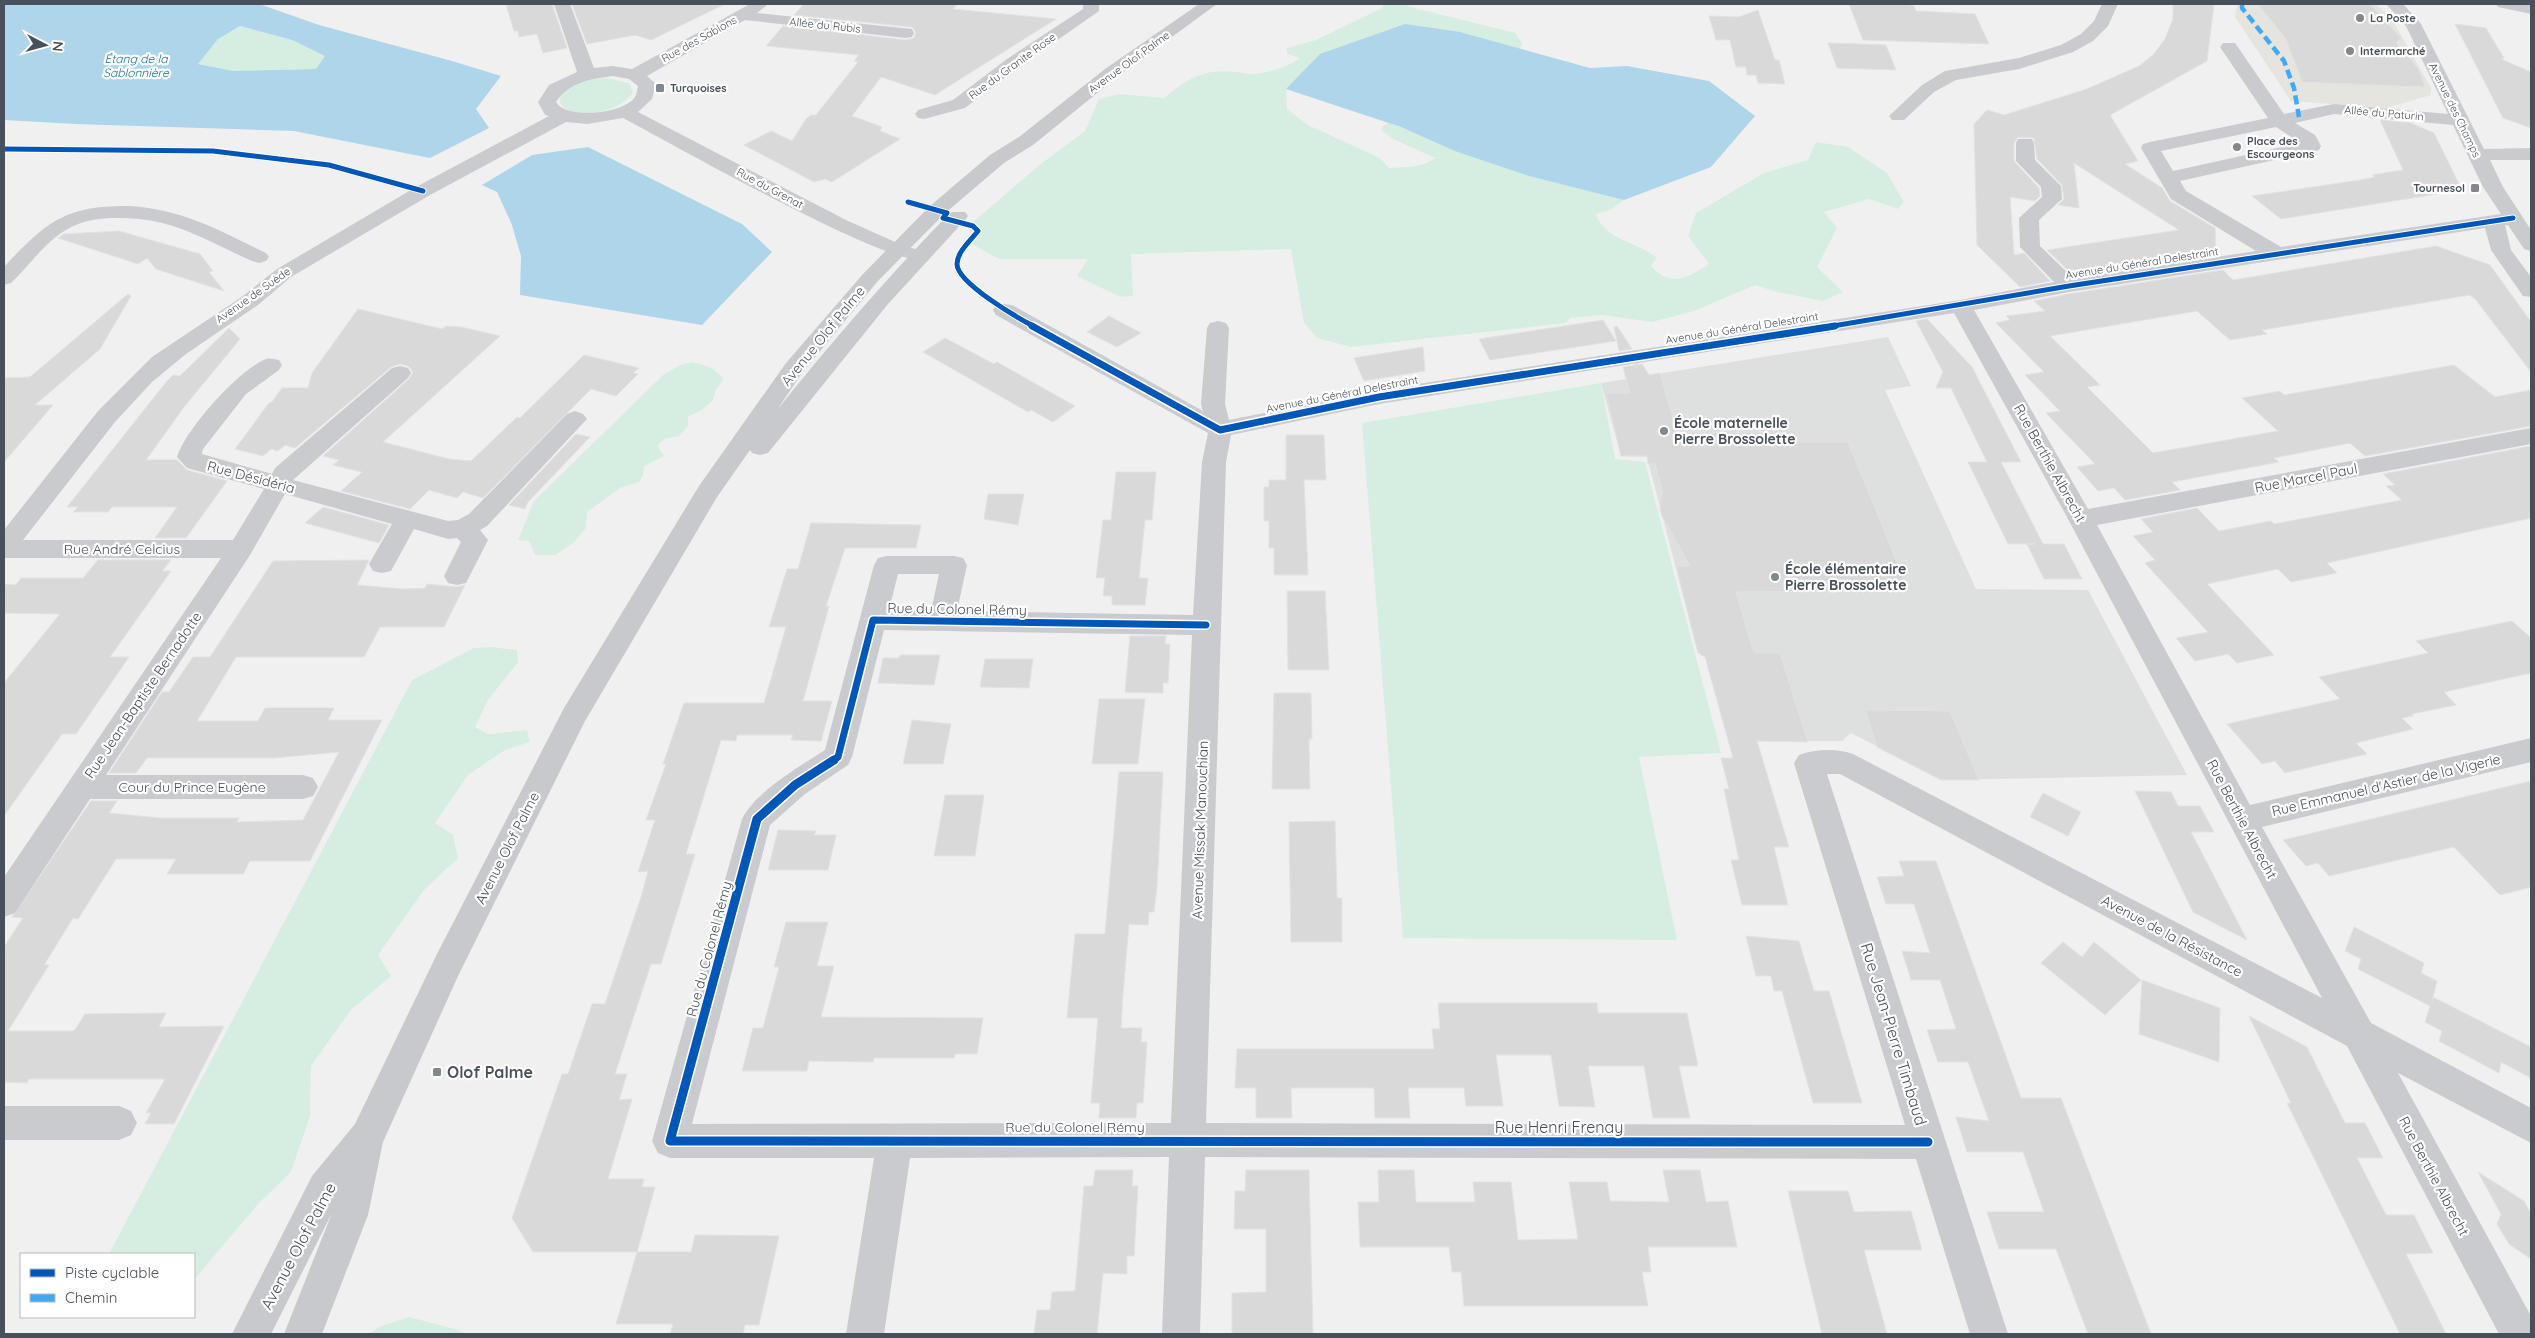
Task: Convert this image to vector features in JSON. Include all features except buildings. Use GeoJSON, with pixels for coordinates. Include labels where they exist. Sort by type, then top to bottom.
{"type":"FeatureCollection","features":[{"type":"Feature","properties":{"kind":"main road","name":"Avenue Olof Palme"},"geometry":{"type":"LineString","coordinates":[[303,1334],[350,1215],[367,1136],[448,964],[574,716],[708,492],[794,368],[870,278],[898,250],[966,185],[997,159],[1026,141],[1111,72],[1209,4]]}},
{"type":"Feature","properties":{"kind":"main road","name":"Avenue Olof Palme"},"geometry":{"type":"LineString","coordinates":[[663,569],[821,370],[920,256],[982,191],[1026,141]]}},
{"type":"Feature","properties":{"kind":"main road","name":"Avenue Olof Palme"},"geometry":{"type":"LineString","coordinates":[[251,1334],[324,1189],[367,1136]]}},
{"type":"Feature","properties":{"kind":"street"},"geometry":{"type":"LineString","coordinates":[[562,4],[586,74]]}},
{"type":"Feature","properties":{"kind":"street","name":"Rue des Sablons"},"geometry":{"type":"LineString","coordinates":[[635,75],[763,4]]}},
{"type":"Feature","properties":{"kind":"street","name":"Rue du Granite Rose"},"geometry":{"type":"LineString","coordinates":[[924,114],[959,104],[1013,64],[1091,11],[1092,4]]}},
{"type":"Feature","properties":{"kind":"street"},"geometry":{"type":"LineString","coordinates":[[1898,116],[1910,107],[1921,92],[1945,78],[2047,56],[2073,46],[2100,26],[2105,20],[2110,4]]}},
{"type":"Feature","properties":{"kind":"street","name":"Avenue des Champs"},"geometry":{"type":"LineString","coordinates":[[2394,4],[2412,24],[2477,156],[2503,220]]}},
{"type":"Feature","properties":{"kind":"street"},"geometry":{"type":"LineString","coordinates":[[2504,4],[2531,10]]}},
{"type":"Feature","properties":{"kind":"street","name":"Allée du Rubis"},"geometry":{"type":"LineString","coordinates":[[744,14],[756,18],[906,33]]}},
{"type":"Feature","properties":{"kind":"street"},"geometry":{"type":"LineString","coordinates":[[2168,178],[2312,146],[2308,139],[2279,121],[2230,47]]}},
{"type":"Feature","properties":{"kind":"street"},"geometry":{"type":"LineString","coordinates":[[613,71],[635,75],[647,84],[648,90],[636,104],[623,111],[591,119],[562,117],[553,112],[548,106],[548,99],[562,84],[586,74],[613,71]]}},
{"type":"Feature","properties":{"kind":"street"},"geometry":{"type":"LineString","coordinates":[[2339,93],[2364,94]]}},
{"type":"Feature","properties":{"kind":"street"},"geometry":{"type":"LineString","coordinates":[[2397,99],[2426,117]]}},
{"type":"Feature","properties":{"kind":"street","name":"Allée du Paturin"},"geometry":{"type":"LineString","coordinates":[[2279,121],[2334,109],[2459,120]]}},
{"type":"Feature","properties":{"kind":"street","name":"Rue du Grenat"},"geometry":{"type":"LineString","coordinates":[[623,111],[839,224],[898,250],[920,256]]}},
{"type":"Feature","properties":{"kind":"street","name":"Avenue de Suède"},"geometry":{"type":"LineString","coordinates":[[4,548],[95,432],[144,376],[197,334],[272,285],[284,273],[423,191],[562,117]]}},
{"type":"Feature","properties":{"kind":"street"},"geometry":{"type":"LineString","coordinates":[[2279,121],[2150,148],[2178,195],[2267,249],[2279,254]]}},
{"type":"Feature","properties":{"kind":"street"},"geometry":{"type":"LineString","coordinates":[[2025,143],[2026,161],[2051,186],[2052,199],[2029,218],[2030,247],[2069,286]]}},
{"type":"Feature","properties":{"kind":"street"},"geometry":{"type":"LineString","coordinates":[[2477,156],[2531,154]]}},
{"type":"Feature","properties":{"kind":"street"},"geometry":{"type":"LineString","coordinates":[[4,279],[57,227],[72,218],[91,212],[141,214],[173,218],[259,257]]}},
{"type":"Feature","properties":{"kind":"street"},"geometry":{"type":"LineString","coordinates":[[2503,220],[2531,245]]}},
{"type":"Feature","properties":{"kind":"street"},"geometry":{"type":"LineString","coordinates":[[2503,220],[2501,250],[2531,291]]}},
{"type":"Feature","properties":{"kind":"street","name":"Avenue du Général Delestraint"},"geometry":{"type":"LineString","coordinates":[[1220,430],[1379,397],[1961,306],[2069,286],[2503,220]]}},
{"type":"Feature","properties":{"kind":"street","name":"Rue Berthie Albrecht"},"geometry":{"type":"LineString","coordinates":[[1961,306],[2081,519],[2520,1334]]}},
{"type":"Feature","properties":{"kind":"street"},"geometry":{"type":"LineString","coordinates":[[1004,310],[1220,430]]}},
{"type":"Feature","properties":{"kind":"street","name":"Avenue Missak Manouchian"},"geometry":{"type":"LineString","coordinates":[[1181,1334],[1190,1140],[1206,624],[1214,462],[1220,430],[1213,404],[1218,328]]}},
{"type":"Feature","properties":{"kind":"street","name":"Rue Désidéria"},"geometry":{"type":"LineString","coordinates":[[271,364],[238,388],[192,448],[189,457],[196,462],[448,530],[463,528]]}},
{"type":"Feature","properties":{"kind":"street","name":"Rue Jean-Baptiste Bernadotte"},"geometry":{"type":"LineString","coordinates":[[4,904],[80,787],[241,549],[284,474],[400,373]]}},
{"type":"Feature","properties":{"kind":"street"},"geometry":{"type":"LineString","coordinates":[[457,576],[475,540],[463,528],[478,520],[576,419]]}},
{"type":"Feature","properties":{"kind":"street","name":"Rue Marcel Paul"},"geometry":{"type":"LineString","coordinates":[[2081,519],[2531,436]]}},
{"type":"Feature","properties":{"kind":"street"},"geometry":{"type":"LineString","coordinates":[[382,564],[407,519]]}},
{"type":"Feature","properties":{"kind":"street","name":"Rue André Celcius"},"geometry":{"type":"LineString","coordinates":[[4,548],[241,549]]}},
{"type":"Feature","properties":{"kind":"street","name":"Rue du Colonel Rémy"},"geometry":{"type":"LineString","coordinates":[[942,621],[954,565],[887,565],[838,757],[795,785],[758,819],[670,1141],[1190,1140]]}},
{"type":"Feature","properties":{"kind":"street","name":"Rue du Colonel Rémy"},"geometry":{"type":"LineString","coordinates":[[873,620],[1206,624]]}},
{"type":"Feature","properties":{"kind":"street","name":"Rue Emmanuel d'Astier de la Vigerie"},"geometry":{"type":"LineString","coordinates":[[2242,819],[2531,750]]}},
{"type":"Feature","properties":{"kind":"street","name":"Avenue de la Résistance"},"geometry":{"type":"LineString","coordinates":[[1808,763],[1842,762],[1869,775],[2531,1126]]}},
{"type":"Feature","properties":{"kind":"street","name":"Rue Jean-Pierre Timbaud"},"geometry":{"type":"LineString","coordinates":[[1808,763],[1989,1334]]}},
{"type":"Feature","properties":{"kind":"street","name":"Cour du Prince Eugène"},"geometry":{"type":"LineString","coordinates":[[80,787],[303,787]]}},
{"type":"Feature","properties":{"kind":"street"},"geometry":{"type":"LineString","coordinates":[[4,1123],[120,1124]]}},
{"type":"Feature","properties":{"kind":"street"},"geometry":{"type":"LineString","coordinates":[[865,1334],[895,1140]]}},
{"type":"Feature","properties":{"kind":"street","name":"Rue Henri Frenay"},"geometry":{"type":"LineString","coordinates":[[1190,1140],[1928,1142]]}},
{"type":"Feature","properties":{"kind":"shaded area"},"geometry":{"type":"Polygon","coordinates":[[[2237,4],[2376,4],[2392,19],[2431,88],[2431,95],[2386,108],[2291,101],[2235,17],[2237,4]]]}},
{"type":"Feature","properties":{"kind":"shaded area"},"geometry":{"type":"Polygon","coordinates":[[[1888,337],[1911,386],[1885,390],[1976,589],[2088,590],[2187,775],[1943,780],[1851,733],[1842,741],[1775,741],[1723,666],[1698,653],[1647,457],[1621,456],[1601,383],[1888,337]]]}},
{"type":"Feature","properties":{"kind":"green space"},"geometry":{"type":"Polygon","coordinates":[[[1383,4],[1406,4],[1410,7],[1515,33],[1522,43],[1520,49],[1460,32],[1286,89],[1287,109],[1308,125],[1380,158],[1389,168],[1425,164],[1435,158],[1393,139],[1381,130],[1383,126],[1389,123],[1530,176],[1624,200],[1612,209],[1596,214],[1600,223],[1614,235],[1657,258],[1651,266],[1666,277],[1673,279],[1687,277],[1709,264],[1688,236],[1696,213],[1764,173],[1808,160],[1816,142],[1848,147],[1887,173],[1904,202],[1898,209],[1869,199],[1824,212],[1837,228],[1817,267],[1843,292],[1823,301],[1777,292],[1755,285],[1694,311],[1652,322],[1602,315],[1570,318],[1566,323],[1351,347],[1317,338],[1304,323],[1291,249],[1131,254],[1133,296],[1120,297],[1077,276],[1088,259],[999,259],[968,242],[971,224],[1042,163],[1085,131],[1099,99],[1119,94],[1164,98],[1184,83],[1207,73],[1224,71],[1258,74],[1278,69],[1300,58],[1287,54],[1287,48],[1316,40],[1382,8],[1383,4]]]}},
{"type":"Feature","properties":{"kind":"green space"},"geometry":{"type":"Polygon","coordinates":[[[240,26],[292,40],[325,56],[316,69],[233,71],[198,64],[218,39],[240,26]]]}},
{"type":"Feature","properties":{"kind":"green space"},"geometry":{"type":"Polygon","coordinates":[[[606,78],[629,83],[633,92],[628,99],[609,109],[587,113],[567,109],[560,103],[561,96],[565,91],[577,83],[606,78]]]}},
{"type":"Feature","properties":{"kind":"green space"},"geometry":{"type":"Polygon","coordinates":[[[693,362],[712,368],[724,379],[716,389],[713,400],[703,409],[688,417],[688,426],[679,436],[664,439],[657,446],[664,456],[644,466],[643,475],[639,482],[620,488],[587,512],[586,528],[573,543],[555,555],[535,555],[529,541],[518,540],[534,501],[663,375],[680,365],[693,362]]]}},
{"type":"Feature","properties":{"kind":"green space"},"geometry":{"type":"Polygon","coordinates":[[[1601,383],[1615,459],[1645,462],[1721,753],[1639,757],[1677,940],[1403,938],[1362,423],[1601,383]]]}},
{"type":"Feature","properties":{"kind":"green space"},"geometry":{"type":"Polygon","coordinates":[[[491,647],[517,650],[518,662],[488,700],[475,727],[488,734],[527,730],[530,742],[505,750],[468,775],[435,823],[453,835],[458,858],[424,890],[378,955],[391,976],[351,1010],[311,1066],[310,1116],[291,1172],[258,1204],[195,1279],[195,1253],[110,1253],[412,680],[474,648],[491,647]]]}},
{"type":"Feature","properties":{"kind":"green space"},"geometry":{"type":"Polygon","coordinates":[[[409,1317],[458,1330],[464,1334],[369,1334],[381,1326],[409,1317]]]}},
{"type":"Feature","properties":{"kind":"water","name":"Étang de la Sablonnière"},"geometry":{"type":"Polygon","coordinates":[[[4,4],[259,4],[319,25],[501,76],[476,109],[489,128],[430,158],[294,131],[4,120],[4,4]],[[240,26],[218,39],[198,64],[233,71],[316,69],[325,56],[292,40],[240,26]]]}},
{"type":"Feature","properties":{"kind":"water"},"geometry":{"type":"Polygon","coordinates":[[[1405,24],[1460,32],[1590,68],[1627,66],[1709,81],[1755,116],[1711,167],[1624,200],[1529,176],[1455,151],[1401,127],[1286,89],[1320,54],[1405,24]]]}},
{"type":"Feature","properties":{"kind":"water"},"geometry":{"type":"Polygon","coordinates":[[[588,147],[742,224],[772,252],[702,325],[520,295],[521,256],[512,225],[497,192],[482,185],[532,155],[588,147]]]}},
{"type":"Feature","properties":{"kind":"marked path"},"geometry":{"type":"LineString","coordinates":[[2242,4],[2242,8],[2284,61],[2294,88],[2299,117]]}},
{"type":"Feature","properties":{"kind":"cycle path"},"geometry":{"type":"LineString","coordinates":[[4,149],[213,151],[329,165],[423,191]]}},
{"type":"Feature","properties":{"kind":"cycle path"},"geometry":{"type":"LineString","coordinates":[[908,202],[947,213],[943,218],[973,226],[978,231],[958,257],[957,266],[964,277],[1004,310],[1220,430],[1379,397],[1961,306],[2069,286],[2513,218]]}},
{"type":"Feature","properties":{"kind":"cycle path"},"geometry":{"type":"LineString","coordinates":[[1206,625],[873,620],[838,757],[795,785],[757,819],[670,1141],[1928,1142]]}},
{"type":"Feature","properties":{"kind":"place","name":"La Poste"},"geometry":{"type":"Point","coordinates":[2360,18]}},
{"type":"Feature","properties":{"kind":"place","name":"Intermarché"},"geometry":{"type":"Point","coordinates":[2350,51]}},
{"type":"Feature","properties":{"kind":"place","name":"Turquoises"},"geometry":{"type":"Point","coordinates":[660,88]}},
{"type":"Feature","properties":{"kind":"place","name":"Place des Escourgeons"},"geometry":{"type":"Point","coordinates":[2237,147]}},
{"type":"Feature","properties":{"kind":"place","name":"Tournesol"},"geometry":{"type":"Point","coordinates":[2475,188]}},
{"type":"Feature","properties":{"kind":"place","name":"École maternelle Pierre Brossolette"},"geometry":{"type":"Point","coordinates":[1664,431]}},
{"type":"Feature","properties":{"kind":"place","name":"École élémentaire Pierre Brossolette"},"geometry":{"type":"Point","coordinates":[1775,577]}},
{"type":"Feature","properties":{"kind":"place","name":"Olof Palme"},"geometry":{"type":"Point","coordinates":[437,1072]}}]}
